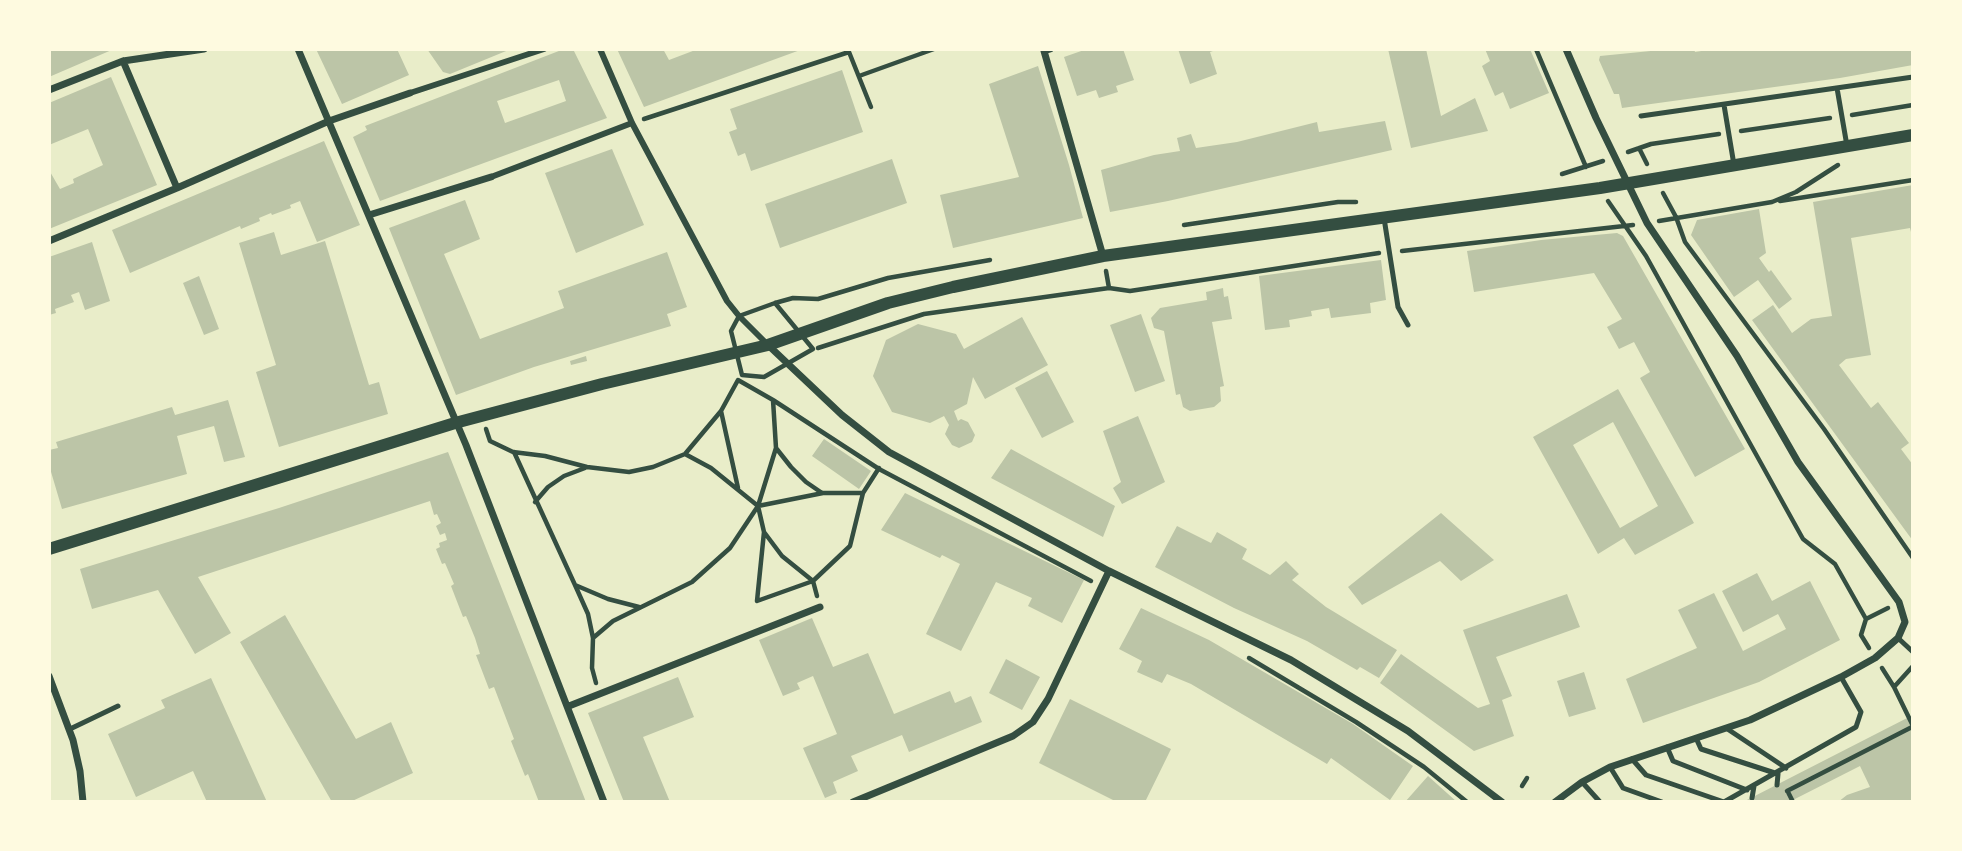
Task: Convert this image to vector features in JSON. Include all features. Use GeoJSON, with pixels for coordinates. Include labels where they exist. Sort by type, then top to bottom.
{"type":"FeatureCollection","features":[{"type":"Feature","properties":{"kind":"street"},"geometry":{"type":"LineString","coordinates":[[49,90],[123,61],[204,49]]}},
{"type":"Feature","properties":{"kind":"street"},"geometry":{"type":"LineString","coordinates":[[298,49],[455,423],[569,706],[604,802]]}},
{"type":"Feature","properties":{"kind":"street"},"geometry":{"type":"LineString","coordinates":[[49,241],[329,121],[544,49]]}},
{"type":"Feature","properties":{"kind":"street"},"geometry":{"type":"LineString","coordinates":[[600,49],[632,124],[727,301],[768,345],[842,415],[889,453],[1109,571],[1292,660],[1408,731],[1502,802]]}},
{"type":"Feature","properties":{"kind":"street"},"geometry":{"type":"LineString","coordinates":[[1555,802],[1582,782],[1610,767],[1750,720],[1841,677],[1875,657],[1898,638],[1905,622],[1899,602],[1798,462],[1737,356],[1647,223],[1566,49]]}},
{"type":"Feature","properties":{"kind":"street"},"geometry":{"type":"LineString","coordinates":[[1047,50],[1103,256]]}},
{"type":"Feature","properties":{"kind":"street"},"geometry":{"type":"LineString","coordinates":[[123,61],[177,188]]}},
{"type":"Feature","properties":{"kind":"street"},"geometry":{"type":"LineString","coordinates":[[369,215],[491,177],[632,124]]}},
{"type":"Feature","properties":{"kind":"street"},"geometry":{"type":"LineString","coordinates":[[49,549],[455,423],[602,384],[768,345],[888,303],[1103,256],[1600,188],[1913,135]]}},
{"type":"Feature","properties":{"kind":"street"},"geometry":{"type":"LineString","coordinates":[[853,802],[1013,736],[1033,722],[1048,699],[1109,571]]}},
{"type":"Feature","properties":{"kind":"street"},"geometry":{"type":"LineString","coordinates":[[569,706],[820,607]]}},
{"type":"Feature","properties":{"kind":"street"},"geometry":{"type":"LineString","coordinates":[[49,676],[70,729],[80,771],[83,802]]}},
{"type":"Feature","properties":{"kind":"lane"},"geometry":{"type":"LineString","coordinates":[[1641,116],[1913,77]]}},
{"type":"Feature","properties":{"kind":"lane"},"geometry":{"type":"LineString","coordinates":[[1837,88],[1847,146]]}},
{"type":"Feature","properties":{"kind":"lane"},"geometry":{"type":"LineString","coordinates":[[1724,104],[1734,165]]}},
{"type":"Feature","properties":{"kind":"lane"},"geometry":{"type":"LineString","coordinates":[[1384,218],[1398,307],[1408,325]]}},
{"type":"Feature","properties":{"kind":"lane"},"geometry":{"type":"LineString","coordinates":[[1898,638],[1913,652]]}},
{"type":"Feature","properties":{"kind":"lane"},"geometry":{"type":"LineString","coordinates":[[1632,759],[1646,775],[1727,801],[1856,727],[1861,712],[1841,677]]}},
{"type":"Feature","properties":{"kind":"lane"},"geometry":{"type":"LineString","coordinates":[[70,729],[118,706]]}},
{"type":"Feature","properties":{"kind":"lane"},"geometry":{"type":"LineString","coordinates":[[1726,728],[1786,768]]}},
{"type":"Feature","properties":{"kind":"lane"},"geometry":{"type":"LineString","coordinates":[[1696,738],[1702,749],[1778,774]]}},
{"type":"Feature","properties":{"kind":"lane"},"geometry":{"type":"LineString","coordinates":[[1667,747],[1674,761],[1747,790]]}},
{"type":"Feature","properties":{"kind":"lane"},"geometry":{"type":"LineString","coordinates":[[1610,767],[1623,788],[1662,802]]}},
{"type":"Feature","properties":{"kind":"lane"},"geometry":{"type":"LineString","coordinates":[[1777,785],[1778,774]]}},
{"type":"Feature","properties":{"kind":"lane"},"geometry":{"type":"LineString","coordinates":[[1582,782],[1600,802]]}},
{"type":"Feature","properties":{"kind":"lane"},"geometry":{"type":"LineString","coordinates":[[1752,798],[1754,786]]}},
{"type":"Feature","properties":{"kind":"path"},"geometry":{"type":"LineString","coordinates":[[632,124],[858,49]]}},
{"type":"Feature","properties":{"kind":"path"},"geometry":{"type":"LineString","coordinates":[[859,76],[934,49]]}},
{"type":"Feature","properties":{"kind":"path"},"geometry":{"type":"LineString","coordinates":[[1536,49],[1586,167],[1647,256],[1803,539],[1835,564],[1866,619]]}},
{"type":"Feature","properties":{"kind":"path"},"geometry":{"type":"LineString","coordinates":[[849,52],[871,107]]}},
{"type":"Feature","properties":{"kind":"path"},"geometry":{"type":"LineString","coordinates":[[1639,148],[1913,106]]}},
{"type":"Feature","properties":{"kind":"path"},"geometry":{"type":"LineString","coordinates":[[1772,202],[1825,175],[1844,160],[1847,146]]}},
{"type":"Feature","properties":{"kind":"path"},"geometry":{"type":"LineString","coordinates":[[813,349],[924,314],[1109,288],[1130,292],[1391,252],[1647,223],[1913,180]]}},
{"type":"Feature","properties":{"kind":"path"},"geometry":{"type":"LineString","coordinates":[[1676,217],[1685,242],[1869,492],[1913,558]]}},
{"type":"Feature","properties":{"kind":"path"},"geometry":{"type":"LineString","coordinates":[[758,309],[775,303],[791,322]]}},
{"type":"Feature","properties":{"kind":"path"},"geometry":{"type":"LineString","coordinates":[[740,365],[742,375],[764,377],[780,368]]}},
{"type":"Feature","properties":{"kind":"path"},"geometry":{"type":"LineString","coordinates":[[481,416],[490,441],[513,452],[545,456],[587,467],[629,472],[653,467],[685,454],[721,411],[738,380],[879,469],[1101,587]]}},
{"type":"Feature","properties":{"kind":"path"},"geometry":{"type":"LineString","coordinates":[[593,638],[613,621],[692,582],[730,548],[758,506],[776,448],[773,400]]}},
{"type":"Feature","properties":{"kind":"path"},"geometry":{"type":"LineString","coordinates":[[721,411],[738,488]]}},
{"type":"Feature","properties":{"kind":"path"},"geometry":{"type":"LineString","coordinates":[[776,448],[806,482],[823,493]]}},
{"type":"Feature","properties":{"kind":"path"},"geometry":{"type":"LineString","coordinates":[[513,452],[588,614],[593,638],[592,668],[600,694]]}},
{"type":"Feature","properties":{"kind":"path"},"geometry":{"type":"LineString","coordinates":[[685,454],[710,468],[758,506],[764,532],[758,601],[813,581],[850,546],[863,493],[889,453]]}},
{"type":"Feature","properties":{"kind":"path"},"geometry":{"type":"LineString","coordinates":[[535,502],[548,487],[564,476],[587,467]]}},
{"type":"Feature","properties":{"kind":"path"},"geometry":{"type":"LineString","coordinates":[[758,506],[823,493],[863,493]]}},
{"type":"Feature","properties":{"kind":"path"},"geometry":{"type":"LineString","coordinates":[[764,532],[782,556],[813,581],[820,607]]}},
{"type":"Feature","properties":{"kind":"path"},"geometry":{"type":"LineString","coordinates":[[575,585],[608,599],[640,607]]}},
{"type":"Feature","properties":{"kind":"path"},"geometry":{"type":"LineString","coordinates":[[1237,651],[1356,722],[1424,767],[1467,802]]}},
{"type":"Feature","properties":{"kind":"path"},"geometry":{"type":"LineString","coordinates":[[1776,797],[1912,727],[1895,687],[1913,666]]}},
{"type":"Feature","properties":{"kind":"path"},"geometry":{"type":"LineString","coordinates":[[1522,786],[1527,778]]}},
{"type":"Feature","properties":{"kind":"path"},"geometry":{"type":"LineString","coordinates":[[1787,791],[1793,802]]}},
{"type":"Feature","properties":{"kind":"building"},"geometry":{"type":"Polygon","coordinates":[[[49,49],[114,49],[49,77],[49,49]]]}},
{"type":"Feature","properties":{"kind":"building"},"geometry":{"type":"Polygon","coordinates":[[[316,49],[397,49],[409,75],[342,104],[316,49]]]}},
{"type":"Feature","properties":{"kind":"building"},"geometry":{"type":"Polygon","coordinates":[[[427,49],[511,49],[450,74],[443,72],[427,49]]]}},
{"type":"Feature","properties":{"kind":"building"},"geometry":{"type":"Polygon","coordinates":[[[564,49],[573,49],[607,118],[380,201],[353,137],[367,130],[365,126],[564,49]],[[559,80],[497,101],[505,123],[566,101],[559,80]]]}},
{"type":"Feature","properties":{"kind":"building"},"geometry":{"type":"Polygon","coordinates":[[[617,49],[663,49],[669,60],[698,49],[803,49],[644,107],[617,49]]]}},
{"type":"Feature","properties":{"kind":"building"},"geometry":{"type":"Polygon","coordinates":[[[1087,49],[1123,49],[1134,80],[1116,86],[1118,92],[1099,98],[1096,90],[1077,96],[1064,57],[1087,49]]]}},
{"type":"Feature","properties":{"kind":"building"},"geometry":{"type":"Polygon","coordinates":[[[1178,49],[1219,49],[1210,52],[1217,74],[1190,84],[1178,49]]]}},
{"type":"Feature","properties":{"kind":"building"},"geometry":{"type":"Polygon","coordinates":[[[1388,49],[1426,49],[1441,116],[1475,98],[1488,131],[1411,148],[1388,49]]]}},
{"type":"Feature","properties":{"kind":"building"},"geometry":{"type":"Polygon","coordinates":[[[1485,49],[1530,49],[1549,93],[1510,109],[1503,92],[1495,96],[1482,66],[1490,61],[1485,49]]]}},
{"type":"Feature","properties":{"kind":"building"},"geometry":{"type":"Polygon","coordinates":[[[1694,49],[1695,52],[1714,49],[1913,49],[1913,65],[1840,78],[1622,108],[1619,94],[1614,94],[1599,60],[1600,56],[1694,49]]]}},
{"type":"Feature","properties":{"kind":"building"},"geometry":{"type":"Polygon","coordinates":[[[1038,66],[1083,218],[953,248],[940,195],[1019,177],[989,84],[1038,66]]]}},
{"type":"Feature","properties":{"kind":"building"},"geometry":{"type":"Polygon","coordinates":[[[842,70],[863,132],[751,171],[745,153],[738,156],[729,132],[737,129],[730,109],[842,70]]]}},
{"type":"Feature","properties":{"kind":"building"},"geometry":{"type":"Polygon","coordinates":[[[111,77],[157,185],[49,229],[49,170],[60,189],[74,183],[73,179],[103,165],[88,129],[49,145],[49,103],[111,77]]]}},
{"type":"Feature","properties":{"kind":"building"},"geometry":{"type":"Polygon","coordinates":[[[1385,121],[1392,150],[1110,212],[1101,170],[1154,155],[1180,151],[1177,138],[1191,134],[1196,148],[1237,142],[1317,122],[1319,132],[1385,121]]]}},
{"type":"Feature","properties":{"kind":"building"},"geometry":{"type":"Polygon","coordinates":[[[324,141],[360,225],[317,242],[300,201],[290,205],[291,208],[272,215],[271,213],[259,218],[260,221],[241,229],[240,226],[130,273],[112,230],[324,141]]]}},
{"type":"Feature","properties":{"kind":"building"},"geometry":{"type":"Polygon","coordinates":[[[612,149],[644,225],[576,253],[545,173],[612,149]]]}},
{"type":"Feature","properties":{"kind":"building"},"geometry":{"type":"Polygon","coordinates":[[[892,159],[907,203],[780,248],[765,204],[892,159]]]}},
{"type":"Feature","properties":{"kind":"building"},"geometry":{"type":"Polygon","coordinates":[[[1913,185],[1913,240],[1910,228],[1851,238],[1871,355],[1846,359],[1839,365],[1871,408],[1878,402],[1909,443],[1901,449],[1913,465],[1913,541],[1752,320],[1773,305],[1792,333],[1811,319],[1832,316],[1813,202],[1913,185]]]}},
{"type":"Feature","properties":{"kind":"building"},"geometry":{"type":"Polygon","coordinates":[[[465,200],[480,239],[444,254],[480,339],[564,308],[558,291],[667,252],[687,307],[667,314],[671,326],[534,367],[456,395],[389,228],[465,200]]]}},
{"type":"Feature","properties":{"kind":"building"},"geometry":{"type":"Polygon","coordinates":[[[1759,209],[1766,253],[1759,258],[1792,299],[1779,309],[1758,280],[1734,297],[1691,235],[1697,220],[1759,209]]]}},
{"type":"Feature","properties":{"kind":"building"},"geometry":{"type":"Polygon","coordinates":[[[274,232],[281,255],[325,241],[369,385],[379,382],[388,414],[279,447],[256,372],[276,365],[239,243],[274,232]]]}},
{"type":"Feature","properties":{"kind":"building"},"geometry":{"type":"Polygon","coordinates":[[[1617,233],[1623,236],[1745,449],[1695,477],[1640,378],[1650,372],[1634,342],[1619,349],[1607,327],[1622,319],[1594,273],[1474,292],[1467,251],[1541,240],[1617,233]]]}},
{"type":"Feature","properties":{"kind":"building"},"geometry":{"type":"Polygon","coordinates":[[[92,242],[110,301],[85,310],[79,292],[71,295],[74,302],[55,309],[56,313],[49,315],[49,257],[92,242]]]}},
{"type":"Feature","properties":{"kind":"building"},"geometry":{"type":"Polygon","coordinates":[[[1381,260],[1386,300],[1370,303],[1371,313],[1331,318],[1329,308],[1311,311],[1312,316],[1289,320],[1290,327],[1265,330],[1259,276],[1381,260]]]}},
{"type":"Feature","properties":{"kind":"building"},"geometry":{"type":"Polygon","coordinates":[[[199,276],[219,329],[204,335],[183,283],[199,276]]]}},
{"type":"Feature","properties":{"kind":"building"},"geometry":{"type":"Polygon","coordinates":[[[1223,288],[1224,297],[1228,296],[1232,319],[1212,322],[1224,386],[1220,387],[1221,401],[1214,407],[1190,411],[1183,407],[1180,394],[1176,395],[1164,331],[1154,328],[1151,318],[1160,308],[1207,300],[1206,292],[1223,288]]]}},
{"type":"Feature","properties":{"kind":"building"},"geometry":{"type":"Polygon","coordinates":[[[1141,314],[1165,381],[1135,392],[1110,325],[1141,314]]]}},
{"type":"Feature","properties":{"kind":"building"},"geometry":{"type":"Polygon","coordinates":[[[1022,317],[1048,365],[985,399],[973,377],[967,404],[954,411],[958,421],[961,419],[968,422],[975,435],[972,442],[959,448],[952,445],[945,434],[949,425],[944,416],[930,423],[892,412],[873,376],[886,340],[918,324],[956,334],[964,349],[1022,317]]]}},
{"type":"Feature","properties":{"kind":"building"},"geometry":{"type":"Polygon","coordinates":[[[586,356],[587,361],[571,365],[570,361],[586,356]]]}},
{"type":"Feature","properties":{"kind":"building"},"geometry":{"type":"Polygon","coordinates":[[[1047,371],[1074,422],[1042,438],[1015,388],[1047,371]]]}},
{"type":"Feature","properties":{"kind":"building"},"geometry":{"type":"Polygon","coordinates":[[[1618,389],[1694,523],[1635,555],[1624,538],[1598,554],[1533,437],[1618,389]],[[1613,422],[1573,445],[1620,528],[1658,506],[1613,422]]]}},
{"type":"Feature","properties":{"kind":"building"},"geometry":{"type":"Polygon","coordinates":[[[228,400],[245,457],[224,462],[214,426],[177,436],[187,474],[62,509],[49,465],[49,450],[58,448],[56,442],[172,407],[175,415],[228,400]]]}},
{"type":"Feature","properties":{"kind":"building"},"geometry":{"type":"Polygon","coordinates":[[[1138,416],[1165,482],[1122,504],[1113,488],[1121,482],[1103,431],[1138,416]]]}},
{"type":"Feature","properties":{"kind":"building"},"geometry":{"type":"Polygon","coordinates":[[[824,439],[871,471],[859,489],[812,456],[824,439]]]}},
{"type":"Feature","properties":{"kind":"building"},"geometry":{"type":"Polygon","coordinates":[[[1011,449],[1115,506],[1103,537],[991,478],[1011,449]]]}},
{"type":"Feature","properties":{"kind":"building"},"geometry":{"type":"Polygon","coordinates":[[[448,452],[586,802],[539,802],[528,774],[525,776],[494,687],[489,689],[476,655],[480,654],[451,586],[454,584],[436,549],[440,547],[439,543],[447,540],[445,533],[440,535],[436,526],[441,523],[437,514],[434,515],[430,501],[198,577],[231,633],[195,654],[158,590],[92,609],[80,569],[279,508],[448,452]]]}},
{"type":"Feature","properties":{"kind":"building"},"geometry":{"type":"Polygon","coordinates":[[[905,493],[1084,580],[1062,623],[1028,606],[1032,598],[996,582],[961,651],[926,634],[960,564],[942,555],[940,558],[881,530],[905,493]]]}},
{"type":"Feature","properties":{"kind":"building"},"geometry":{"type":"Polygon","coordinates":[[[1441,513],[1494,560],[1461,581],[1440,561],[1362,605],[1348,587],[1441,513]]]}},
{"type":"Feature","properties":{"kind":"building"},"geometry":{"type":"Polygon","coordinates":[[[1177,526],[1211,543],[1217,532],[1247,549],[1242,559],[1270,575],[1286,561],[1299,574],[1292,580],[1326,607],[1397,650],[1379,678],[1360,667],[1357,670],[1307,641],[1234,608],[1155,567],[1177,526]]]}},
{"type":"Feature","properties":{"kind":"building"},"geometry":{"type":"Polygon","coordinates":[[[1757,573],[1772,601],[1810,581],[1840,640],[1759,682],[1643,723],[1626,679],[1697,648],[1678,610],[1714,593],[1743,651],[1786,629],[1778,614],[1743,632],[1722,591],[1757,573]]]}},
{"type":"Feature","properties":{"kind":"building"},"geometry":{"type":"Polygon","coordinates":[[[1567,594],[1580,627],[1496,657],[1512,696],[1502,700],[1514,736],[1474,751],[1380,683],[1401,654],[1478,708],[1490,704],[1463,630],[1567,594]]]}},
{"type":"Feature","properties":{"kind":"building"},"geometry":{"type":"Polygon","coordinates":[[[1141,608],[1209,640],[1353,724],[1413,766],[1390,800],[1331,758],[1327,764],[1191,684],[1167,674],[1162,683],[1137,672],[1142,661],[1119,649],[1141,608]]]}},
{"type":"Feature","properties":{"kind":"building"},"geometry":{"type":"Polygon","coordinates":[[[285,615],[356,739],[391,722],[413,773],[350,802],[332,802],[240,642],[285,615]]]}},
{"type":"Feature","properties":{"kind":"building"},"geometry":{"type":"Polygon","coordinates":[[[812,618],[833,667],[868,653],[894,714],[950,691],[955,703],[971,696],[982,722],[909,752],[902,735],[851,756],[858,771],[833,782],[837,793],[825,798],[803,748],[837,734],[813,676],[797,683],[800,689],[783,696],[759,640],[812,618]]]}},
{"type":"Feature","properties":{"kind":"building"},"geometry":{"type":"Polygon","coordinates":[[[1006,659],[1040,677],[1022,710],[989,693],[1006,659]]]}},
{"type":"Feature","properties":{"kind":"building"},"geometry":{"type":"Polygon","coordinates":[[[1584,672],[1596,709],[1569,717],[1557,681],[1584,672]]]}},
{"type":"Feature","properties":{"kind":"building"},"geometry":{"type":"Polygon","coordinates":[[[678,677],[694,717],[643,737],[670,802],[624,802],[588,713],[678,677]]]}},
{"type":"Feature","properties":{"kind":"building"},"geometry":{"type":"Polygon","coordinates":[[[211,678],[267,802],[207,802],[193,771],[136,797],[108,734],[165,708],[161,700],[211,678]]]}},
{"type":"Feature","properties":{"kind":"building"},"geometry":{"type":"Polygon","coordinates":[[[1070,699],[1171,749],[1145,802],[1117,802],[1039,763],[1070,699]]]}},
{"type":"Feature","properties":{"kind":"building"},"geometry":{"type":"Polygon","coordinates":[[[1913,715],[1913,802],[1838,802],[1847,795],[1870,787],[1860,766],[1789,802],[1743,802],[1913,715]]]}},
{"type":"Feature","properties":{"kind":"building"},"geometry":{"type":"Polygon","coordinates":[[[1428,776],[1457,802],[1405,802],[1428,776]]]}}]}
